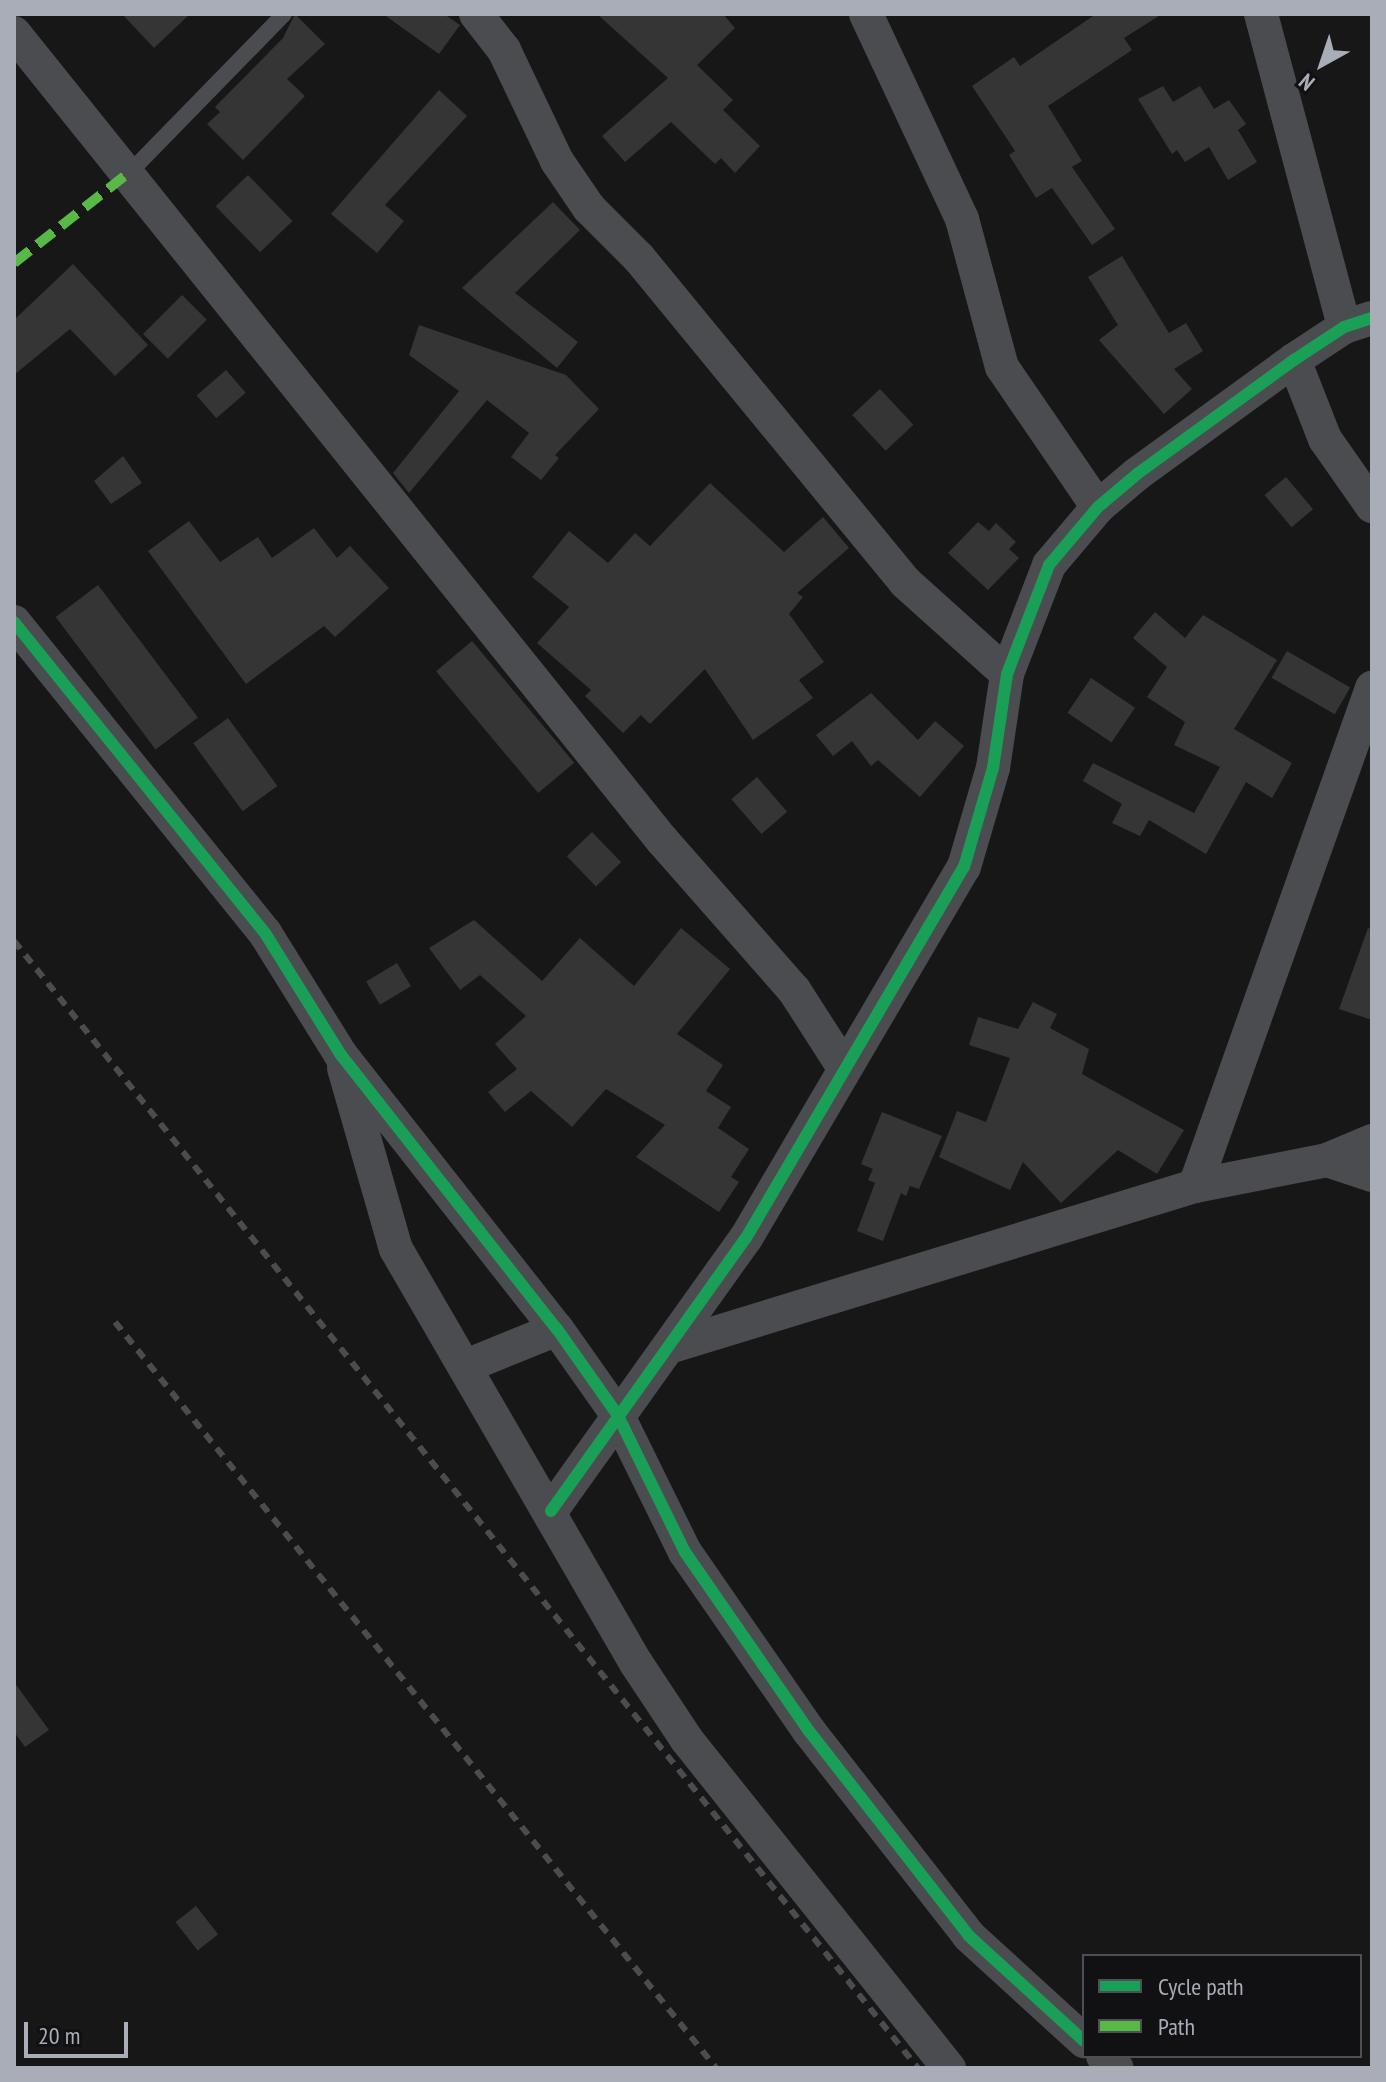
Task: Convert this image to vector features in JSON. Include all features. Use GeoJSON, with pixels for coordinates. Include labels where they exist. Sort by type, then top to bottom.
{"type":"FeatureCollection","features":[{"type":"Feature","properties":{"kind":"street"},"geometry":{"type":"LineString","coordinates":[[476,14],[504,50],[557,161],[589,208],[687,315],[905,582],[1007,674]]}},
{"type":"Feature","properties":{"kind":"street"},"geometry":{"type":"LineString","coordinates":[[866,14],[962,219],[1002,367],[1098,507]]}},
{"type":"Feature","properties":{"kind":"street"},"geometry":{"type":"LineString","coordinates":[[551,1511],[617,1414],[746,1238],[964,867],[993,768],[1007,674],[1049,565],[1098,507],[1294,360],[1358,323],[1261,14]]}},
{"type":"Feature","properties":{"kind":"street"},"geometry":{"type":"LineString","coordinates":[[14,33],[131,171],[623,791],[794,990],[844,1068]]}},
{"type":"Feature","properties":{"kind":"street"},"geometry":{"type":"LineString","coordinates":[[1294,360],[1325,439],[1372,506]]}},
{"type":"Feature","properties":{"kind":"street"},"geometry":{"type":"LineString","coordinates":[[14,622],[265,933],[341,1055],[557,1329],[617,1414],[685,1552],[809,1731],[969,1936],[1082,2039]]}},
{"type":"Feature","properties":{"kind":"street"},"geometry":{"type":"LineString","coordinates":[[1195,1186],[1372,688]]}},
{"type":"Feature","properties":{"kind":"street"},"geometry":{"type":"LineString","coordinates":[[341,1055],[396,1249],[551,1511],[636,1663],[687,1740],[949,2068]]}},
{"type":"Feature","properties":{"kind":"street"},"geometry":{"type":"LineString","coordinates":[[669,1347],[1195,1186],[1327,1160],[1372,1141]]}},
{"type":"Feature","properties":{"kind":"street"},"geometry":{"type":"LineString","coordinates":[[1327,1160],[1372,1175]]}},
{"type":"Feature","properties":{"kind":"street"},"geometry":{"type":"LineString","coordinates":[[466,1366],[557,1329]]}},
{"type":"Feature","properties":{"kind":"lane"},"geometry":{"type":"LineString","coordinates":[[131,171],[284,14]]}},
{"type":"Feature","properties":{"kind":"building"},"geometry":{"type":"Polygon","coordinates":[[[122,14],[190,14],[154,48],[122,14]]]}},
{"type":"Feature","properties":{"kind":"building"},"geometry":{"type":"Polygon","coordinates":[[[295,14],[325,44],[287,79],[305,96],[243,160],[207,124],[220,112],[215,107],[283,38],[295,14]]]}},
{"type":"Feature","properties":{"kind":"building"},"geometry":{"type":"Polygon","coordinates":[[[383,14],[444,14],[460,25],[439,54],[383,14]]]}},
{"type":"Feature","properties":{"kind":"building"},"geometry":{"type":"Polygon","coordinates":[[[597,14],[723,14],[735,28],[697,65],[733,100],[723,110],[760,146],[735,173],[721,158],[715,164],[671,122],[625,162],[602,136],[668,78],[597,14]]]}},
{"type":"Feature","properties":{"kind":"building"},"geometry":{"type":"Polygon","coordinates":[[[1096,14],[1162,14],[1124,38],[1132,50],[1048,106],[1082,161],[1072,167],[1115,229],[1092,245],[1052,188],[1036,198],[1009,155],[1015,151],[972,86],[1014,57],[1020,66],[1096,14]]]}},
{"type":"Feature","properties":{"kind":"building"},"geometry":{"type":"Polygon","coordinates":[[[1163,86],[1173,102],[1200,86],[1214,109],[1229,100],[1246,124],[1238,130],[1257,162],[1228,180],[1209,147],[1185,162],[1177,150],[1172,154],[1138,99],[1163,86]]]}},
{"type":"Feature","properties":{"kind":"building"},"geometry":{"type":"Polygon","coordinates":[[[439,90],[467,116],[385,205],[404,221],[377,253],[331,214],[439,90]]]}},
{"type":"Feature","properties":{"kind":"building"},"geometry":{"type":"Polygon","coordinates":[[[248,175],[292,221],[260,252],[216,206],[248,175]]]}},
{"type":"Feature","properties":{"kind":"building"},"geometry":{"type":"Polygon","coordinates":[[[553,202],[580,230],[515,293],[578,342],[557,368],[462,288],[553,202]]]}},
{"type":"Feature","properties":{"kind":"building"},"geometry":{"type":"Polygon","coordinates":[[[1122,256],[1169,333],[1186,323],[1203,351],[1174,369],[1192,389],[1164,414],[1099,340],[1118,325],[1088,277],[1122,256]]]}},
{"type":"Feature","properties":{"kind":"building"},"geometry":{"type":"Polygon","coordinates":[[[73,264],[148,345],[115,376],[70,329],[14,375],[14,320],[73,264]]]}},
{"type":"Feature","properties":{"kind":"building"},"geometry":{"type":"Polygon","coordinates":[[[182,295],[207,320],[168,359],[143,334],[182,295]]]}},
{"type":"Feature","properties":{"kind":"building"},"geometry":{"type":"Polygon","coordinates":[[[419,325],[566,375],[599,409],[555,455],[559,458],[541,480],[511,457],[529,433],[487,400],[409,493],[393,473],[459,391],[409,355],[419,325]]]}},
{"type":"Feature","properties":{"kind":"building"},"geometry":{"type":"Polygon","coordinates":[[[226,370],[246,393],[216,418],[197,396],[226,370]]]}},
{"type":"Feature","properties":{"kind":"building"},"geometry":{"type":"Polygon","coordinates":[[[880,389],[913,425],[886,451],[852,415],[880,389]]]}},
{"type":"Feature","properties":{"kind":"building"},"geometry":{"type":"Polygon","coordinates":[[[123,456],[142,483],[111,504],[94,481],[123,456]]]}},
{"type":"Feature","properties":{"kind":"building"},"geometry":{"type":"Polygon","coordinates":[[[1286,477],[1313,509],[1292,527],[1265,495],[1286,477]]]}},
{"type":"Feature","properties":{"kind":"building"},"geometry":{"type":"Polygon","coordinates":[[[710,483],[784,552],[823,517],[849,548],[797,593],[803,597],[789,614],[824,662],[799,680],[813,698],[753,740],[705,669],[650,724],[641,715],[623,733],[585,696],[591,690],[537,643],[569,607],[532,577],[569,531],[608,563],[635,533],[650,546],[710,483]]]}},
{"type":"Feature","properties":{"kind":"building"},"geometry":{"type":"Polygon","coordinates":[[[189,521],[220,562],[258,537],[272,558],[314,528],[337,558],[350,546],[389,588],[335,637],[324,626],[246,684],[148,551],[189,521]]]}},
{"type":"Feature","properties":{"kind":"building"},"geometry":{"type":"Polygon","coordinates":[[[978,522],[989,531],[996,523],[1016,542],[1009,549],[1019,558],[988,590],[948,553],[978,522]]]}},
{"type":"Feature","properties":{"kind":"building"},"geometry":{"type":"Polygon","coordinates":[[[98,585],[198,718],[156,749],[56,617],[98,585]]]}},
{"type":"Feature","properties":{"kind":"building"},"geometry":{"type":"Polygon","coordinates":[[[1155,612],[1185,638],[1203,615],[1277,660],[1234,729],[1292,763],[1272,798],[1246,782],[1206,854],[1149,820],[1140,836],[1112,823],[1122,804],[1083,781],[1093,763],[1194,813],[1220,767],[1174,745],[1185,722],[1147,697],[1167,667],[1133,638],[1155,612]]]}},
{"type":"Feature","properties":{"kind":"building"},"geometry":{"type":"Polygon","coordinates":[[[472,641],[574,763],[538,793],[436,671],[472,641]]]}},
{"type":"Feature","properties":{"kind":"building"},"geometry":{"type":"Polygon","coordinates":[[[1287,651],[1350,687],[1335,714],[1272,678],[1287,651]]]}},
{"type":"Feature","properties":{"kind":"building"},"geometry":{"type":"Polygon","coordinates":[[[1091,678],[1135,708],[1111,742],[1068,713],[1091,678]]]}},
{"type":"Feature","properties":{"kind":"building"},"geometry":{"type":"Polygon","coordinates":[[[871,693],[918,740],[935,721],[964,746],[920,797],[878,760],[871,766],[852,741],[833,756],[816,735],[871,693]]]}},
{"type":"Feature","properties":{"kind":"building"},"geometry":{"type":"Polygon","coordinates":[[[228,718],[277,786],[243,811],[193,743],[228,718]]]}},
{"type":"Feature","properties":{"kind":"building"},"geometry":{"type":"Polygon","coordinates":[[[757,777],[787,812],[762,834],[731,799],[757,777]]]}},
{"type":"Feature","properties":{"kind":"building"},"geometry":{"type":"Polygon","coordinates":[[[592,832],[621,862],[596,887],[567,856],[592,832]]]}},
{"type":"Feature","properties":{"kind":"building"},"geometry":{"type":"Polygon","coordinates":[[[474,920],[542,981],[580,938],[634,986],[681,928],[730,969],[677,1034],[723,1065],[706,1091],[731,1107],[718,1128],[749,1149],[731,1177],[739,1182],[719,1212],[636,1157],[665,1125],[606,1089],[572,1127],[531,1091],[505,1112],[488,1092],[517,1069],[495,1044],[526,1016],[480,975],[460,990],[429,948],[474,920]]]}},
{"type":"Feature","properties":{"kind":"building"},"geometry":{"type":"Polygon","coordinates":[[[1368,928],[1372,929],[1372,1020],[1339,1009],[1368,928]]]}},
{"type":"Feature","properties":{"kind":"building"},"geometry":{"type":"Polygon","coordinates":[[[397,963],[411,986],[380,1005],[366,982],[397,963]]]}},
{"type":"Feature","properties":{"kind":"building"},"geometry":{"type":"Polygon","coordinates":[[[1033,1002],[1057,1014],[1050,1028],[1089,1049],[1082,1074],[1184,1130],[1157,1174],[1118,1150],[1061,1203],[1023,1162],[1010,1190],[939,1157],[957,1111],[986,1122],[1010,1058],[969,1045],[978,1017],[1018,1029],[1033,1002]]]}},
{"type":"Feature","properties":{"kind":"building"},"geometry":{"type":"Polygon","coordinates":[[[882,1112],[942,1136],[919,1189],[910,1186],[906,1196],[901,1193],[883,1241],[857,1231],[875,1183],[868,1180],[873,1169],[861,1164],[882,1112]]]}},
{"type":"Feature","properties":{"kind":"building"},"geometry":{"type":"Polygon","coordinates":[[[14,1682],[49,1730],[25,1747],[14,1732],[14,1682]]]}},
{"type":"Feature","properties":{"kind":"building"},"geometry":{"type":"Polygon","coordinates":[[[196,1906],[218,1934],[198,1950],[176,1922],[196,1906]]]}},
{"type":"Feature","properties":{"kind":"railway"},"geometry":{"type":"LineString","coordinates":[[14,941],[918,2068]]}},
{"type":"Feature","properties":{"kind":"railway"},"geometry":{"type":"LineString","coordinates":[[115,1322],[716,2068]]}},
{"type":"Feature","properties":{"kind":"marked path"},"geometry":{"type":"LineString","coordinates":[[14,263],[131,171]]}},
{"type":"Feature","properties":{"kind":"cycle path"},"geometry":{"type":"LineString","coordinates":[[551,1511],[746,1238],[964,867],[993,768],[1007,674],[1049,565],[1098,507],[1137,474],[1294,360],[1344,327],[1372,318]]}},
{"type":"Feature","properties":{"kind":"cycle path"},"geometry":{"type":"LineString","coordinates":[[14,622],[265,933],[341,1055],[557,1329],[617,1414],[685,1552],[809,1731],[969,1936],[1082,2039]]}}]}
